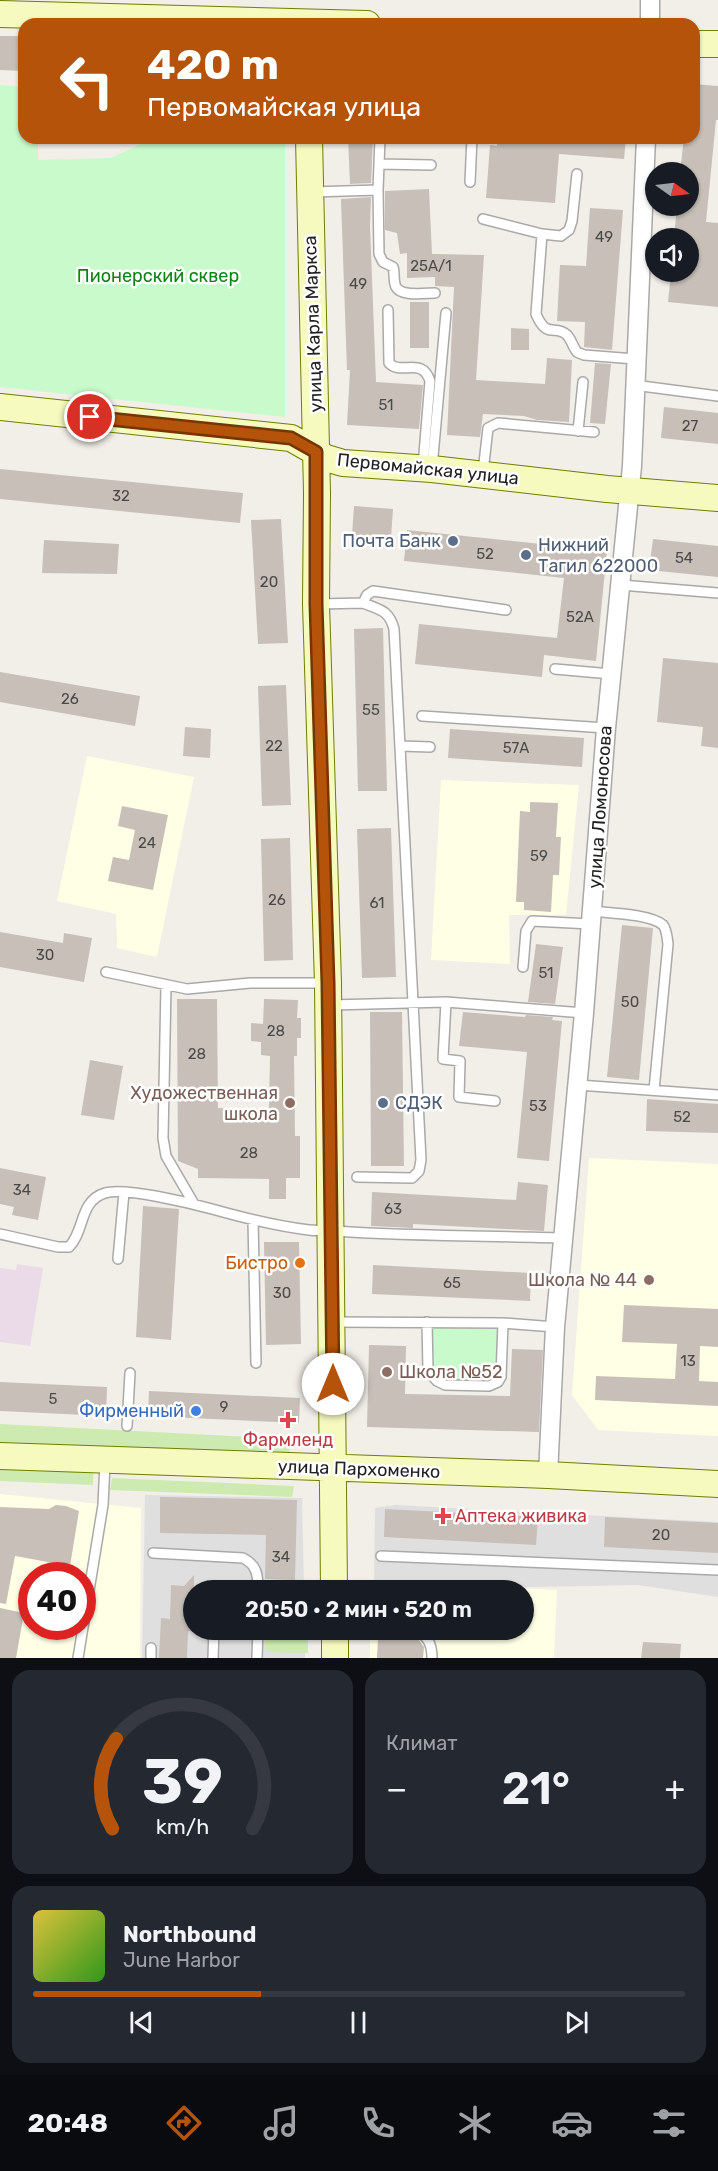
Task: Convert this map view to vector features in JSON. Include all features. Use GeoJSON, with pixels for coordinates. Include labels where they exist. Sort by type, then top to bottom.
{"type":"FeatureCollection","features":[{"type":"Feature","properties":{"kind":"street"},"geometry":{"type":"LineString","coordinates":[[650,0],[650,18]]}},
{"type":"Feature","properties":{"kind":"street"},"geometry":{"type":"LineString","coordinates":[[0,14],[309,15],[328,18]]}},
{"type":"Feature","properties":{"kind":"street"},"geometry":{"type":"LineString","coordinates":[[700,44],[718,44]]}},
{"type":"Feature","properties":{"kind":"street","name":"улица Карла Маркса"},"geometry":{"type":"LineString","coordinates":[[309,144],[316,452],[316,604],[328,994],[334,1580]]}},
{"type":"Feature","properties":{"kind":"street","name":"улица Ломоносова"},"geometry":{"type":"LineString","coordinates":[[548,1475],[555,1327],[578,1085],[606,728],[629,489],[646,144]]}},
{"type":"Feature","properties":{"kind":"street","name":"Первомайская улица"},"geometry":{"type":"LineString","coordinates":[[0,407],[291,438],[326,458],[343,463],[427,469],[607,489],[718,498]]}},
{"type":"Feature","properties":{"kind":"street","name":"улица Пархоменко"},"geometry":{"type":"LineString","coordinates":[[0,1456],[548,1475],[718,1484]]}},
{"type":"Feature","properties":{"kind":"street"},"geometry":{"type":"LineString","coordinates":[[334,1640],[334,1658]]}},
{"type":"Feature","properties":{"kind":"lane"},"geometry":{"type":"LineString","coordinates":[[380,144],[378,190],[380,258],[385,264],[393,267],[396,287],[405,293],[435,293]]}},
{"type":"Feature","properties":{"kind":"lane"},"geometry":{"type":"LineString","coordinates":[[470,182],[472,144]]}},
{"type":"Feature","properties":{"kind":"lane"},"geometry":{"type":"LineString","coordinates":[[379,164],[432,165]]}},
{"type":"Feature","properties":{"kind":"lane"},"geometry":{"type":"LineString","coordinates":[[483,219],[542,234],[561,236],[569,230],[572,221],[576,174]]}},
{"type":"Feature","properties":{"kind":"lane"},"geometry":{"type":"LineString","coordinates":[[310,192],[378,190]]}},
{"type":"Feature","properties":{"kind":"lane"},"geometry":{"type":"LineString","coordinates":[[542,234],[536,314],[543,327],[569,336],[577,352],[584,355],[636,359]]}},
{"type":"Feature","properties":{"kind":"lane"},"geometry":{"type":"LineString","coordinates":[[388,310],[389,363],[395,367],[419,368],[426,372],[430,381],[427,469]]}},
{"type":"Feature","properties":{"kind":"lane"},"geometry":{"type":"LineString","coordinates":[[427,469],[446,313]]}},
{"type":"Feature","properties":{"kind":"lane"},"geometry":{"type":"LineString","coordinates":[[578,431],[583,382]]}},
{"type":"Feature","properties":{"kind":"lane"},"geometry":{"type":"LineString","coordinates":[[634,385],[718,396]]}},
{"type":"Feature","properties":{"kind":"lane"},"geometry":{"type":"LineString","coordinates":[[483,475],[488,428],[492,425],[498,423],[594,432]]}},
{"type":"Feature","properties":{"kind":"lane"},"geometry":{"type":"LineString","coordinates":[[621,585],[718,593]]}},
{"type":"Feature","properties":{"kind":"lane"},"geometry":{"type":"LineString","coordinates":[[363,603],[367,595],[373,591],[506,610]]}},
{"type":"Feature","properties":{"kind":"lane"},"geometry":{"type":"LineString","coordinates":[[316,604],[363,603],[384,611],[391,617],[394,628],[421,1160],[419,1171],[412,1178],[357,1177]]}},
{"type":"Feature","properties":{"kind":"lane"},"geometry":{"type":"LineString","coordinates":[[555,669],[611,674]]}},
{"type":"Feature","properties":{"kind":"lane"},"geometry":{"type":"LineString","coordinates":[[422,716],[606,728]]}},
{"type":"Feature","properties":{"kind":"lane"},"geometry":{"type":"LineString","coordinates":[[401,746],[430,747]]}},
{"type":"Feature","properties":{"kind":"lane"},"geometry":{"type":"LineString","coordinates":[[523,968],[526,931],[532,921],[591,917],[653,920],[664,926],[668,944],[654,1090]]}},
{"type":"Feature","properties":{"kind":"lane"},"geometry":{"type":"LineString","coordinates":[[105,972],[187,989],[250,982],[328,994],[414,1002],[446,1002],[584,1013]]}},
{"type":"Feature","properties":{"kind":"lane"},"geometry":{"type":"LineString","coordinates":[[166,986],[164,1138],[166,1156],[194,1204]]}},
{"type":"Feature","properties":{"kind":"lane"},"geometry":{"type":"LineString","coordinates":[[446,1002],[442,1059],[460,1061],[459,1097],[495,1101]]}},
{"type":"Feature","properties":{"kind":"lane"},"geometry":{"type":"LineString","coordinates":[[578,1085],[718,1095]]}},
{"type":"Feature","properties":{"kind":"lane"},"geometry":{"type":"LineString","coordinates":[[0,1234],[69,1247],[76,1240],[82,1215],[93,1198],[106,1192],[124,1192],[194,1204],[253,1220],[311,1231],[563,1238]]}},
{"type":"Feature","properties":{"kind":"lane"},"geometry":{"type":"LineString","coordinates":[[118,1259],[124,1192]]}},
{"type":"Feature","properties":{"kind":"lane"},"geometry":{"type":"LineString","coordinates":[[253,1220],[256,1363]]}},
{"type":"Feature","properties":{"kind":"lane"},"geometry":{"type":"LineString","coordinates":[[333,1322],[503,1323],[555,1327]]}},
{"type":"Feature","properties":{"kind":"lane"},"geometry":{"type":"LineString","coordinates":[[428,1322],[426,1360],[432,1377],[445,1385],[489,1386],[498,1382],[501,1377],[503,1323]]}},
{"type":"Feature","properties":{"kind":"lane"},"geometry":{"type":"LineString","coordinates":[[127,1426],[130,1373]]}},
{"type":"Feature","properties":{"kind":"lane"},"geometry":{"type":"LineString","coordinates":[[78,1658],[103,1505],[105,1460]]}},
{"type":"Feature","properties":{"kind":"lane"},"geometry":{"type":"LineString","coordinates":[[153,1553],[243,1558],[251,1563],[258,1575],[258,1580]]}},
{"type":"Feature","properties":{"kind":"lane"},"geometry":{"type":"LineString","coordinates":[[381,1556],[718,1570]]}},
{"type":"Feature","properties":{"kind":"lane"},"geometry":{"type":"LineString","coordinates":[[213,1658],[214,1640]]}},
{"type":"Feature","properties":{"kind":"lane"},"geometry":{"type":"LineString","coordinates":[[257,1658],[258,1640]]}},
{"type":"Feature","properties":{"kind":"lane"},"geometry":{"type":"LineString","coordinates":[[428,1640],[432,1658]]}},
{"type":"Feature","properties":{"kind":"shaded area"},"geometry":{"type":"Polygon","coordinates":[[[87,756],[194,777],[157,957],[117,948],[116,914],[57,901],[87,756]]]}},
{"type":"Feature","properties":{"kind":"shaded area"},"geometry":{"type":"Polygon","coordinates":[[[441,780],[579,785],[566,915],[509,915],[510,964],[431,960],[441,780]]]}},
{"type":"Feature","properties":{"kind":"shaded area","name":"Школа № 44"},"geometry":{"type":"Polygon","coordinates":[[[589,1158],[718,1164],[718,1436],[598,1430],[572,1395],[589,1158]]]}},
{"type":"Feature","properties":{"kind":"shaded area"},"geometry":{"type":"Polygon","coordinates":[[[17,1264],[43,1268],[30,1346],[0,1342],[0,1268],[16,1270],[17,1264]]]}},
{"type":"Feature","properties":{"kind":"shaded area"},"geometry":{"type":"Polygon","coordinates":[[[0,1494],[141,1508],[140,1658],[0,1658],[0,1494]]]}},
{"type":"Feature","properties":{"kind":"shaded area"},"geometry":{"type":"Polygon","coordinates":[[[145,1495],[302,1498],[304,1580],[183,1580],[183,1640],[305,1640],[305,1658],[142,1658],[145,1495]]]}},
{"type":"Feature","properties":{"kind":"shaded area"},"geometry":{"type":"Polygon","coordinates":[[[395,1505],[718,1522],[718,1597],[638,1585],[534,1587],[534,1580],[374,1580],[375,1508],[395,1505]]]}},
{"type":"Feature","properties":{"kind":"shaded area"},"geometry":{"type":"Polygon","coordinates":[[[534,1589],[557,1590],[554,1658],[370,1658],[370,1640],[534,1640],[534,1589]]]}},
{"type":"Feature","properties":{"kind":"green space","name":"Пионерский сквер"},"geometry":{"type":"Polygon","coordinates":[[[0,85],[18,86],[18,144],[38,144],[38,160],[111,158],[141,144],[285,144],[285,417],[0,387],[0,85]]]}},
{"type":"Feature","properties":{"kind":"green space"},"geometry":{"type":"Polygon","coordinates":[[[430,1326],[499,1328],[498,1382],[429,1380],[430,1326]]]}},
{"type":"Feature","properties":{"kind":"green space"},"geometry":{"type":"Polygon","coordinates":[[[0,1424],[291,1439],[288,1462],[0,1448],[0,1424]]]}},
{"type":"Feature","properties":{"kind":"green space"},"geometry":{"type":"Polygon","coordinates":[[[0,1466],[93,1472],[93,1485],[0,1481],[0,1466]]]}},
{"type":"Feature","properties":{"kind":"green space"},"geometry":{"type":"Polygon","coordinates":[[[112,1478],[294,1486],[292,1497],[110,1490],[112,1478]]]}},
{"type":"Feature","properties":{"kind":"green space"},"geometry":{"type":"Polygon","coordinates":[[[266,1640],[308,1640],[308,1653],[266,1652],[266,1640]]]}},
{"type":"Feature","properties":{"kind":"building"},"geometry":{"type":"Polygon","coordinates":[[[0,36],[18,36],[18,71],[0,70],[0,36]]]}},
{"type":"Feature","properties":{"kind":"building"},"geometry":{"type":"Polygon","coordinates":[[[700,84],[718,86],[718,120],[716,120],[706,222],[718,223],[718,307],[668,302],[670,282],[699,282],[699,228],[675,228],[676,216],[699,216],[699,162],[681,162],[683,144],[700,144],[700,84]]]}},
{"type":"Feature","properties":{"kind":"building"},"geometry":{"type":"Polygon","coordinates":[[[348,144],[373,144],[371,183],[350,184],[348,144]]]}},
{"type":"Feature","properties":{"kind":"building"},"geometry":{"type":"Polygon","coordinates":[[[497,144],[625,144],[624,159],[559,154],[555,203],[486,198],[490,145],[497,146],[497,144]]]}},
{"type":"Feature","properties":{"kind":"building"},"geometry":{"type":"Polygon","coordinates":[[[429,189],[432,254],[484,255],[476,380],[545,384],[547,358],[572,360],[569,422],[537,420],[524,416],[483,414],[480,437],[447,435],[454,287],[435,286],[435,277],[407,278],[407,253],[400,254],[397,233],[385,230],[385,191],[429,189]]]}},
{"type":"Feature","properties":{"kind":"building"},"geometry":{"type":"Polygon","coordinates":[[[371,197],[376,382],[423,385],[419,429],[347,425],[350,370],[347,370],[341,199],[371,197]]]}},
{"type":"Feature","properties":{"kind":"building"},"geometry":{"type":"Polygon","coordinates":[[[590,208],[623,210],[612,350],[584,347],[585,322],[557,321],[560,265],[586,266],[590,208]]]}},
{"type":"Feature","properties":{"kind":"building"},"geometry":{"type":"Polygon","coordinates":[[[410,302],[429,302],[429,348],[410,348],[410,302]]]}},
{"type":"Feature","properties":{"kind":"building"},"geometry":{"type":"Polygon","coordinates":[[[511,328],[529,329],[529,350],[511,350],[511,328]]]}},
{"type":"Feature","properties":{"kind":"building"},"geometry":{"type":"Polygon","coordinates":[[[595,363],[611,364],[605,424],[590,423],[595,363]]]}},
{"type":"Feature","properties":{"kind":"building"},"geometry":{"type":"Polygon","coordinates":[[[664,407],[718,413],[718,444],[661,438],[664,407]]]}},
{"type":"Feature","properties":{"kind":"building"},"geometry":{"type":"Polygon","coordinates":[[[0,469],[243,493],[240,523],[0,499],[0,469]]]}},
{"type":"Feature","properties":{"kind":"building"},"geometry":{"type":"Polygon","coordinates":[[[354,506],[393,509],[391,537],[352,535],[354,506]]]}},
{"type":"Feature","properties":{"kind":"building"},"geometry":{"type":"Polygon","coordinates":[[[281,519],[288,643],[258,644],[251,520],[281,519]]]}},
{"type":"Feature","properties":{"kind":"building"},"geometry":{"type":"Polygon","coordinates":[[[407,530],[607,551],[596,661],[544,655],[542,677],[415,664],[419,624],[557,638],[564,578],[404,561],[407,530]]]}},
{"type":"Feature","properties":{"kind":"building"},"geometry":{"type":"Polygon","coordinates":[[[653,539],[718,546],[718,577],[649,570],[653,539]]]}},
{"type":"Feature","properties":{"kind":"building"},"geometry":{"type":"Polygon","coordinates":[[[44,540],[119,544],[117,574],[42,573],[44,540]]]}},
{"type":"Feature","properties":{"kind":"building"},"geometry":{"type":"Polygon","coordinates":[[[383,628],[387,791],[358,791],[354,629],[383,628]]]}},
{"type":"Feature","properties":{"kind":"building"},"geometry":{"type":"Polygon","coordinates":[[[663,658],[718,663],[718,748],[701,746],[703,727],[657,722],[663,658]]]}},
{"type":"Feature","properties":{"kind":"building"},"geometry":{"type":"Polygon","coordinates":[[[0,672],[140,696],[135,726],[0,702],[0,672]]]}},
{"type":"Feature","properties":{"kind":"building"},"geometry":{"type":"Polygon","coordinates":[[[286,685],[291,805],[262,806],[258,686],[286,685]]]}},
{"type":"Feature","properties":{"kind":"building"},"geometry":{"type":"Polygon","coordinates":[[[185,727],[211,729],[210,758],[183,756],[185,727]]]}},
{"type":"Feature","properties":{"kind":"building"},"geometry":{"type":"Polygon","coordinates":[[[450,729],[584,738],[582,767],[448,758],[450,729]]]}},
{"type":"Feature","properties":{"kind":"building"},"geometry":{"type":"Polygon","coordinates":[[[530,802],[558,803],[556,837],[561,837],[559,875],[553,875],[551,912],[524,910],[524,902],[516,902],[520,811],[530,812],[530,802]]]}},
{"type":"Feature","properties":{"kind":"building"},"geometry":{"type":"Polygon","coordinates":[[[122,806],[168,815],[153,890],[108,881],[113,857],[129,860],[135,830],[118,826],[122,806]]]}},
{"type":"Feature","properties":{"kind":"building"},"geometry":{"type":"Polygon","coordinates":[[[391,828],[396,977],[362,978],[357,829],[391,828]]]}},
{"type":"Feature","properties":{"kind":"building"},"geometry":{"type":"Polygon","coordinates":[[[290,838],[293,960],[264,961],[261,839],[290,838]]]}},
{"type":"Feature","properties":{"kind":"building"},"geometry":{"type":"Polygon","coordinates":[[[622,925],[653,928],[639,1080],[607,1077],[622,925]]]}},
{"type":"Feature","properties":{"kind":"building"},"geometry":{"type":"Polygon","coordinates":[[[0,932],[63,943],[64,933],[92,938],[84,982],[0,967],[0,932]]]}},
{"type":"Feature","properties":{"kind":"building"},"geometry":{"type":"Polygon","coordinates":[[[536,944],[563,947],[555,1004],[528,1002],[536,944]]]}},
{"type":"Feature","properties":{"kind":"building"},"geometry":{"type":"Polygon","coordinates":[[[177,999],[217,999],[218,1108],[269,1109],[270,1056],[261,1055],[261,1042],[251,1041],[251,1023],[263,1024],[264,999],[298,1000],[297,1018],[301,1018],[301,1038],[297,1038],[297,1056],[294,1056],[295,1136],[300,1136],[300,1178],[286,1178],[286,1199],[269,1199],[269,1179],[198,1178],[198,1169],[178,1161],[177,999]]]}},
{"type":"Feature","properties":{"kind":"building"},"geometry":{"type":"Polygon","coordinates":[[[370,1012],[402,1012],[404,1166],[371,1166],[370,1012]]]}},
{"type":"Feature","properties":{"kind":"building"},"geometry":{"type":"Polygon","coordinates":[[[463,1012],[553,1017],[552,1020],[562,1021],[549,1161],[517,1158],[527,1052],[459,1046],[463,1012]]]}},
{"type":"Feature","properties":{"kind":"building"},"geometry":{"type":"Polygon","coordinates":[[[90,1060],[123,1066],[114,1120],[81,1115],[90,1060]]]}},
{"type":"Feature","properties":{"kind":"building"},"geometry":{"type":"Polygon","coordinates":[[[647,1099],[718,1104],[718,1133],[646,1131],[647,1099]]]}},
{"type":"Feature","properties":{"kind":"building"},"geometry":{"type":"Polygon","coordinates":[[[0,1168],[46,1177],[38,1220],[12,1215],[14,1207],[0,1204],[0,1168]]]}},
{"type":"Feature","properties":{"kind":"building"},"geometry":{"type":"Polygon","coordinates":[[[518,1182],[548,1185],[544,1231],[413,1224],[413,1228],[371,1226],[372,1192],[516,1200],[518,1182]]]}},
{"type":"Feature","properties":{"kind":"building"},"geometry":{"type":"Polygon","coordinates":[[[143,1206],[179,1209],[171,1340],[136,1337],[143,1206]]]}},
{"type":"Feature","properties":{"kind":"building"},"geometry":{"type":"Polygon","coordinates":[[[264,1242],[299,1242],[301,1344],[266,1345],[264,1242]]]}},
{"type":"Feature","properties":{"kind":"building"},"geometry":{"type":"Polygon","coordinates":[[[373,1265],[531,1273],[530,1301],[372,1294],[373,1265]]]}},
{"type":"Feature","properties":{"kind":"building"},"geometry":{"type":"Polygon","coordinates":[[[624,1305],[718,1309],[718,1347],[700,1346],[699,1381],[718,1382],[718,1406],[595,1400],[596,1376],[675,1379],[677,1344],[622,1342],[624,1305]]]}},
{"type":"Feature","properties":{"kind":"building","name":"Школа №52"},"geometry":{"type":"Polygon","coordinates":[[[369,1345],[406,1346],[405,1394],[510,1396],[512,1349],[543,1350],[539,1432],[367,1427],[369,1345]]]}},
{"type":"Feature","properties":{"kind":"building"},"geometry":{"type":"Polygon","coordinates":[[[0,1382],[107,1387],[106,1416],[0,1411],[0,1382]]]}},
{"type":"Feature","properties":{"kind":"building"},"geometry":{"type":"Polygon","coordinates":[[[149,1391],[300,1398],[299,1423],[148,1416],[149,1391]]]}},
{"type":"Feature","properties":{"kind":"building"},"geometry":{"type":"Polygon","coordinates":[[[160,1497],[297,1500],[295,1580],[265,1579],[266,1535],[160,1533],[160,1497]]]}},
{"type":"Feature","properties":{"kind":"building"},"geometry":{"type":"Polygon","coordinates":[[[56,1505],[79,1511],[71,1562],[48,1562],[15,1556],[6,1604],[0,1603],[0,1507],[49,1509],[56,1505]]]}},
{"type":"Feature","properties":{"kind":"building"},"geometry":{"type":"Polygon","coordinates":[[[385,1509],[538,1517],[536,1545],[384,1537],[385,1509]]]}},
{"type":"Feature","properties":{"kind":"building"},"geometry":{"type":"Polygon","coordinates":[[[605,1517],[718,1523],[718,1553],[604,1547],[605,1517]]]}},
{"type":"Feature","properties":{"kind":"building"},"geometry":{"type":"Polygon","coordinates":[[[171,1585],[183,1586],[183,1640],[188,1640],[187,1658],[159,1658],[161,1618],[170,1619],[171,1585]]]}},
{"type":"Feature","properties":{"kind":"building"},"geometry":{"type":"Polygon","coordinates":[[[0,1608],[18,1612],[19,1640],[16,1658],[0,1658],[0,1608]]]}},
{"type":"Feature","properties":{"kind":"building"},"geometry":{"type":"Polygon","coordinates":[[[378,1640],[419,1640],[424,1647],[423,1658],[377,1658],[378,1640]]]}},
{"type":"Feature","properties":{"kind":"building"},"geometry":{"type":"Polygon","coordinates":[[[643,1642],[681,1644],[680,1658],[641,1658],[643,1642]]]}},
{"type":"Feature","properties":{"kind":"place","name":"Почта Банк"},"geometry":{"type":"Point","coordinates":[453,541]}},
{"type":"Feature","properties":{"kind":"place","name":"Нижний Тагил 622000"},"geometry":{"type":"Point","coordinates":[526,555]}},
{"type":"Feature","properties":{"kind":"place","name":"Художественная школа"},"geometry":{"type":"Point","coordinates":[290,1103]}},
{"type":"Feature","properties":{"kind":"place","name":"СДЭК"},"geometry":{"type":"Point","coordinates":[383,1103]}},
{"type":"Feature","properties":{"kind":"place","name":"Бистро"},"geometry":{"type":"Point","coordinates":[300,1263]}},
{"type":"Feature","properties":{"kind":"place","name":"Школа № 44"},"geometry":{"type":"Point","coordinates":[649,1280]}},
{"type":"Feature","properties":{"kind":"place","name":"Школа №52"},"geometry":{"type":"Point","coordinates":[387,1372]}},
{"type":"Feature","properties":{"kind":"place","name":"Фирменный"},"geometry":{"type":"Point","coordinates":[196,1411]}},
{"type":"Feature","properties":{"kind":"place","name":"Фармленд"},"geometry":{"type":"Point","coordinates":[288,1420]}},
{"type":"Feature","properties":{"kind":"place","name":"Аптека живика"},"geometry":{"type":"Point","coordinates":[443,1516]}},
{"type":"Feature","properties":{"kind":"route"},"geometry":{"type":"LineString","coordinates":[[90,417],[291,438],[316,452],[316,604],[328,983],[333,1384]]}}]}
